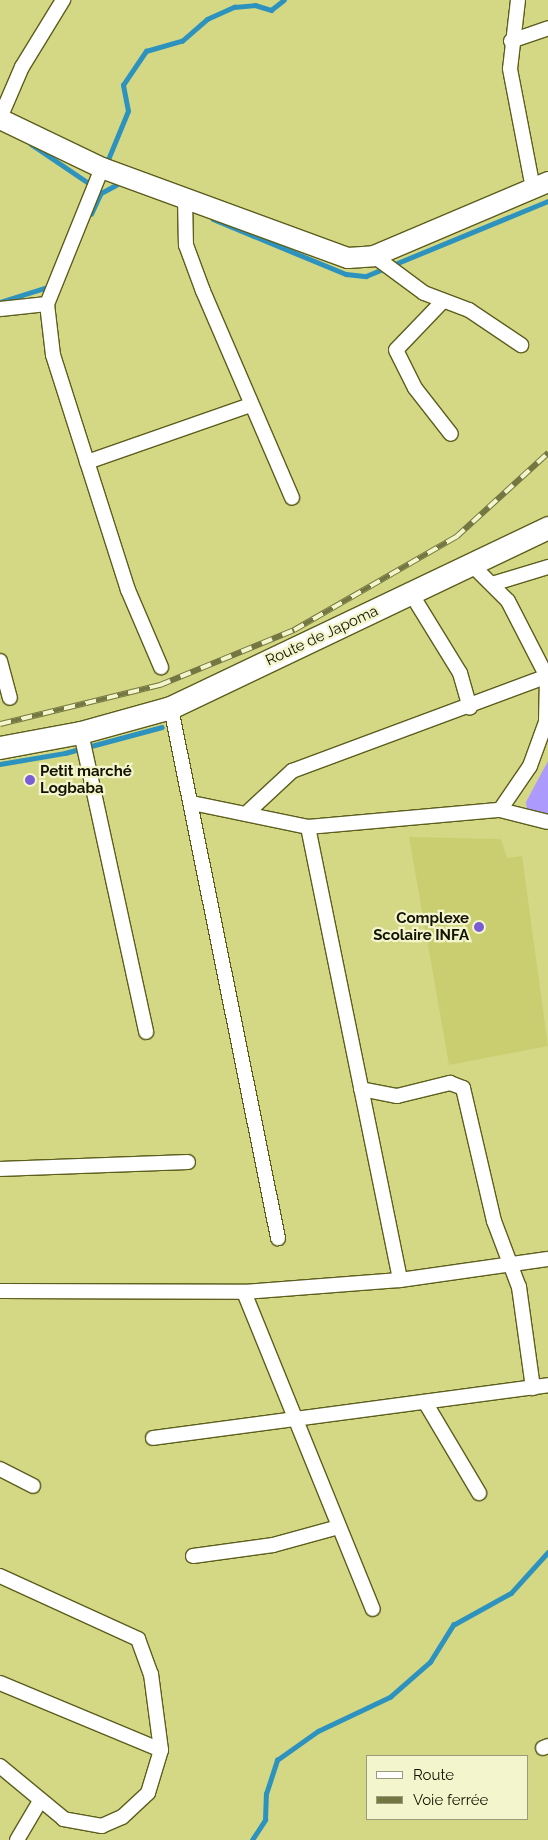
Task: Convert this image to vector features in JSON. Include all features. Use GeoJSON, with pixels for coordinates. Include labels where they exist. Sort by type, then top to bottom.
{"type":"FeatureCollection","features":[{"type":"Feature","properties":{"kind":"main road"},"geometry":{"type":"LineString","coordinates":[[0,118],[102,168],[333,255],[374,256],[540,185]]}},
{"type":"Feature","properties":{"kind":"main road","name":"Route de Japoma"},"geometry":{"type":"LineString","coordinates":[[0,748],[81,733],[171,708],[473,566],[548,528]]}},
{"type":"Feature","properties":{"kind":"street"},"geometry":{"type":"LineString","coordinates":[[0,118],[22,67],[63,0]]}},
{"type":"Feature","properties":{"kind":"street"},"geometry":{"type":"LineString","coordinates":[[518,0],[511,41],[510,69],[540,185]]}},
{"type":"Feature","properties":{"kind":"street"},"geometry":{"type":"LineString","coordinates":[[511,41],[548,28]]}},
{"type":"Feature","properties":{"kind":"street"},"geometry":{"type":"LineString","coordinates":[[102,168],[47,304],[53,356],[128,590],[161,667]]}},
{"type":"Feature","properties":{"kind":"street"},"geometry":{"type":"LineString","coordinates":[[185,199],[186,245],[251,405],[292,498]]}},
{"type":"Feature","properties":{"kind":"street"},"geometry":{"type":"LineString","coordinates":[[374,256],[442,302],[477,314],[521,345]]}},
{"type":"Feature","properties":{"kind":"street"},"geometry":{"type":"LineString","coordinates":[[442,302],[396,350],[415,388],[452,434]]}},
{"type":"Feature","properties":{"kind":"street"},"geometry":{"type":"LineString","coordinates":[[0,309],[47,304]]}},
{"type":"Feature","properties":{"kind":"street"},"geometry":{"type":"LineString","coordinates":[[87,462],[251,405]]}},
{"type":"Feature","properties":{"kind":"street"},"geometry":{"type":"LineString","coordinates":[[473,566],[492,584],[530,635],[548,676],[546,722],[530,766],[500,810]]}},
{"type":"Feature","properties":{"kind":"street"},"geometry":{"type":"LineString","coordinates":[[492,584],[548,568]]}},
{"type":"Feature","properties":{"kind":"street"},"geometry":{"type":"LineString","coordinates":[[412,595],[460,673],[470,708]]}},
{"type":"Feature","properties":{"kind":"street"},"geometry":{"type":"LineString","coordinates":[[0,661],[10,698]]}},
{"type":"Feature","properties":{"kind":"street"},"geometry":{"type":"LineString","coordinates":[[249,811],[292,771],[470,708],[548,676]]}},
{"type":"Feature","properties":{"kind":"street"},"geometry":{"type":"LineString","coordinates":[[171,708],[192,803],[278,1238]]}},
{"type":"Feature","properties":{"kind":"street"},"geometry":{"type":"LineString","coordinates":[[81,733],[146,1032]]}},
{"type":"Feature","properties":{"kind":"street"},"geometry":{"type":"LineString","coordinates":[[192,803],[249,811],[308,827],[500,810],[548,822]]}},
{"type":"Feature","properties":{"kind":"street"},"geometry":{"type":"LineString","coordinates":[[308,827],[400,1280]]}},
{"type":"Feature","properties":{"kind":"street"},"geometry":{"type":"LineString","coordinates":[[361,1090],[397,1096],[450,1083],[463,1088],[494,1221],[519,1287],[533,1388]]}},
{"type":"Feature","properties":{"kind":"street"},"geometry":{"type":"LineString","coordinates":[[0,1169],[188,1162]]}},
{"type":"Feature","properties":{"kind":"street"},"geometry":{"type":"LineString","coordinates":[[0,1292],[244,1292],[400,1280],[548,1259]]}},
{"type":"Feature","properties":{"kind":"street"},"geometry":{"type":"LineString","coordinates":[[244,1292],[373,1609]]}},
{"type":"Feature","properties":{"kind":"street"},"geometry":{"type":"LineString","coordinates":[[153,1438],[295,1416],[425,1402],[548,1385]]}},
{"type":"Feature","properties":{"kind":"street"},"geometry":{"type":"LineString","coordinates":[[425,1402],[479,1493]]}},
{"type":"Feature","properties":{"kind":"street"},"geometry":{"type":"LineString","coordinates":[[0,1469],[33,1486]]}},
{"type":"Feature","properties":{"kind":"street"},"geometry":{"type":"LineString","coordinates":[[193,1556],[273,1545],[339,1527]]}},
{"type":"Feature","properties":{"kind":"street"},"geometry":{"type":"LineString","coordinates":[[0,1576],[138,1640],[151,1674],[161,1750],[148,1793],[122,1817],[102,1826],[64,1819],[0,1766]]}},
{"type":"Feature","properties":{"kind":"street"},"geometry":{"type":"LineString","coordinates":[[0,1683],[161,1750]]}},
{"type":"Feature","properties":{"kind":"street"},"geometry":{"type":"LineString","coordinates":[[17,1840],[40,1801]]}},
{"type":"Feature","properties":{"kind":"shaded area"},"geometry":{"type":"Polygon","coordinates":[[[548,761],[548,816],[527,810],[526,802],[548,761]]]}},
{"type":"Feature","properties":{"kind":"shaded area","name":"Complexe Scolaire INFA"},"geometry":{"type":"Polygon","coordinates":[[[409,837],[501,839],[507,858],[522,856],[548,1046],[449,1065],[409,837]]]}},
{"type":"Feature","properties":{"kind":"waterway"},"geometry":{"type":"LineString","coordinates":[[107,162],[128,111],[123,85],[146,51],[182,41],[207,19],[234,7],[255,5],[271,10],[284,0]]}},
{"type":"Feature","properties":{"kind":"waterway"},"geometry":{"type":"LineString","coordinates":[[31,144],[90,184]]}},
{"type":"Feature","properties":{"kind":"waterway"},"geometry":{"type":"LineString","coordinates":[[91,214],[101,193],[116,185]]}},
{"type":"Feature","properties":{"kind":"waterway"},"geometry":{"type":"LineString","coordinates":[[213,219],[346,274],[366,276],[548,201]]}},
{"type":"Feature","properties":{"kind":"waterway"},"geometry":{"type":"LineString","coordinates":[[0,302],[48,287]]}},
{"type":"Feature","properties":{"kind":"waterway"},"geometry":{"type":"LineString","coordinates":[[0,764],[65,753],[162,727]]}},
{"type":"Feature","properties":{"kind":"waterway"},"geometry":{"type":"LineString","coordinates":[[252,1840],[265,1820],[266,1794],[277,1760],[318,1731],[390,1697],[430,1662],[453,1625],[511,1593],[548,1552]]}},
{"type":"Feature","properties":{"kind":"railway"},"geometry":{"type":"LineString","coordinates":[[0,724],[160,685],[294,630],[456,537],[548,453]]}},
{"type":"Feature","properties":{"kind":"place","name":"Petit marché Logbaba"},"geometry":{"type":"Point","coordinates":[30,780]}},
{"type":"Feature","properties":{"kind":"place","name":"Complexe Scolaire INFA"},"geometry":{"type":"Point","coordinates":[479,927]}}]}
